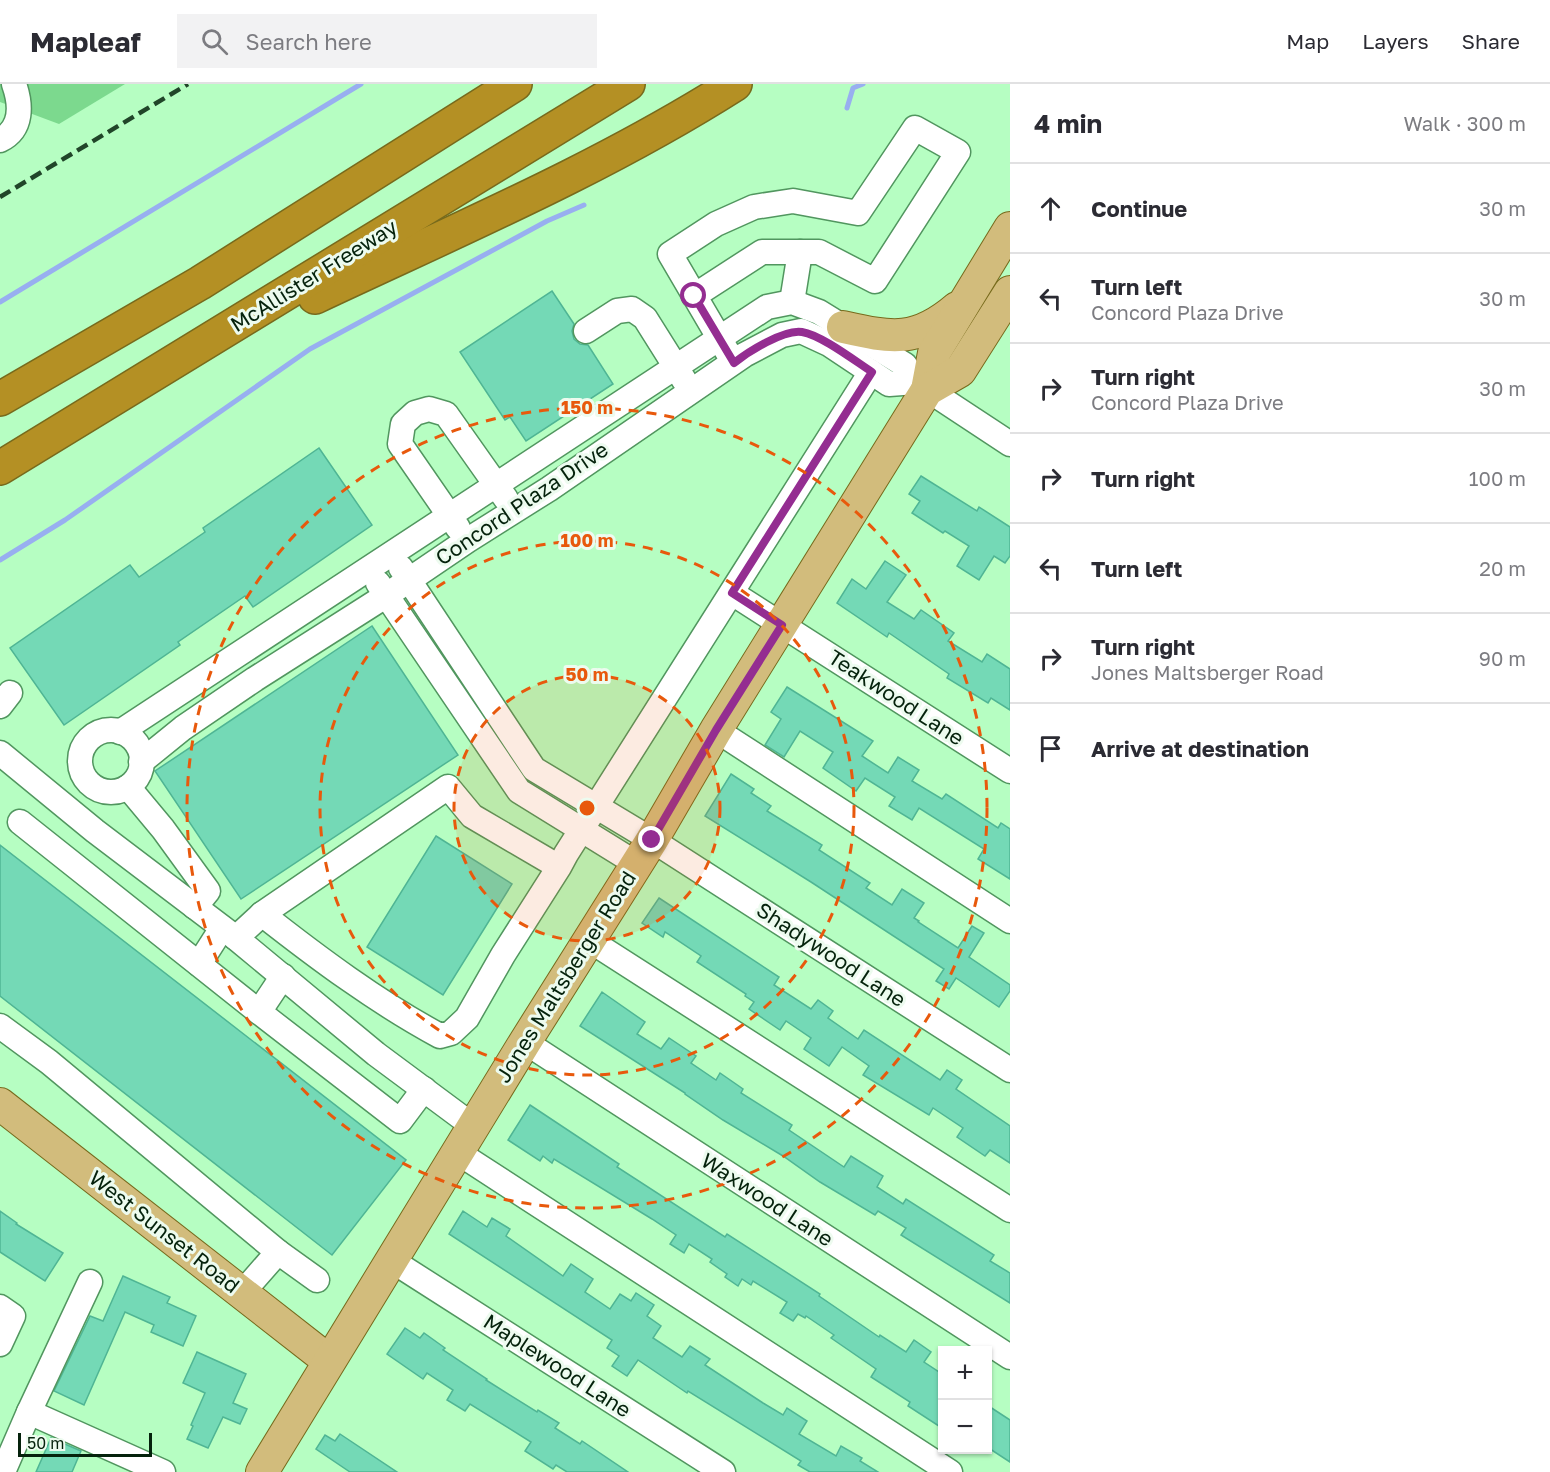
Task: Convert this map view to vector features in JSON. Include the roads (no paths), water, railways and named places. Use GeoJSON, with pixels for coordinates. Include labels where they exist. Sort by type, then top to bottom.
{"type":"FeatureCollection","features":[{"type":"Feature","properties":{"kind":"highway"},"geometry":{"type":"LineString","coordinates":[[0,399],[200,283],[515,84]]}},
{"type":"Feature","properties":{"kind":"highway","name":"McAllister Freeway"},"geometry":{"type":"LineString","coordinates":[[0,468],[628,84]]}},
{"type":"Feature","properties":{"kind":"highway"},"geometry":{"type":"LineString","coordinates":[[172,363],[559,183],[735,84]]}},
{"type":"Feature","properties":{"kind":"main road","name":"Jones Maltsberger Road"},"geometry":{"type":"LineString","coordinates":[[265,1471],[329,1361],[782,625],[922,386],[934,353],[1010,228]]}},
{"type":"Feature","properties":{"kind":"main road"},"geometry":{"type":"LineString","coordinates":[[843,327],[879,335],[913,334],[940,323],[965,302]]}},
{"type":"Feature","properties":{"kind":"main road","name":"Jones Maltsberger Road"},"geometry":{"type":"LineString","coordinates":[[922,386],[960,371],[1006,306]]}},
{"type":"Feature","properties":{"kind":"main road","name":"West Sunset Road"},"geometry":{"type":"LineString","coordinates":[[0,1104],[329,1361]]}},
{"type":"Feature","properties":{"kind":"street"},"geometry":{"type":"LineString","coordinates":[[0,140],[7,137],[13,129],[20,113],[19,99],[14,84]]}},
{"type":"Feature","properties":{"kind":"street"},"geometry":{"type":"LineString","coordinates":[[694,296],[762,252],[819,252],[875,281],[958,152],[915,128],[858,213],[793,201],[754,207],[716,224],[670,254],[694,296],[719,339],[734,363]]}},
{"type":"Feature","properties":{"kind":"street"},"geometry":{"type":"LineString","coordinates":[[800,252],[792,302],[819,312],[905,365],[922,386],[1010,444]]}},
{"type":"Feature","properties":{"kind":"street","name":"Concord Plaza Drive"},"geometry":{"type":"LineString","coordinates":[[120,732],[767,307],[792,302]]}},
{"type":"Feature","properties":{"kind":"street"},"geometry":{"type":"LineString","coordinates":[[586,331],[617,311],[632,309],[645,318],[692,393]]}},
{"type":"Feature","properties":{"kind":"street","name":"Concord Plaza Drive"},"geometry":{"type":"LineString","coordinates":[[141,762],[183,728],[255,679],[387,595],[734,363],[782,335],[801,332],[829,344],[889,384],[922,386]]}},
{"type":"Feature","properties":{"kind":"street"},"geometry":{"type":"LineString","coordinates":[[262,914],[402,1016],[440,1036],[451,1033],[467,1018],[503,955],[872,372]]}},
{"type":"Feature","properties":{"kind":"street"},"geometry":{"type":"LineString","coordinates":[[466,541],[400,444],[403,424],[415,414],[429,409],[446,414],[514,511]]}},
{"type":"Feature","properties":{"kind":"street"},"geometry":{"type":"LineString","coordinates":[[392,555],[534,769],[596,808],[644,852]]}},
{"type":"Feature","properties":{"kind":"street"},"geometry":{"type":"LineString","coordinates":[[368,570],[519,791],[582,830],[644,852]]}},
{"type":"Feature","properties":{"kind":"street","name":"Teakwood Lane"},"geometry":{"type":"LineString","coordinates":[[732,593],[1010,771]]}},
{"type":"Feature","properties":{"kind":"street"},"geometry":{"type":"LineString","coordinates":[[468,718],[491,704]]}},
{"type":"Feature","properties":{"kind":"street"},"geometry":{"type":"LineString","coordinates":[[716,730],[1010,921]]}},
{"type":"Feature","properties":{"kind":"street"},"geometry":{"type":"LineString","coordinates":[[101,732],[120,732],[129,736],[140,752],[141,762],[140,771],[128,787],[108,792],[89,783],[80,764],[85,744],[101,732]]}},
{"type":"Feature","properties":{"kind":"street"},"geometry":{"type":"LineString","coordinates":[[0,753],[94,831],[229,933],[353,1034],[473,1126]]}},
{"type":"Feature","properties":{"kind":"street"},"geometry":{"type":"LineString","coordinates":[[128,787],[163,829],[208,891],[195,908]]}},
{"type":"Feature","properties":{"kind":"street"},"geometry":{"type":"LineString","coordinates":[[198,964],[229,933],[262,914],[448,787],[472,816],[559,867]]}},
{"type":"Feature","properties":{"kind":"street"},"geometry":{"type":"LineString","coordinates":[[20,822],[400,1121],[424,1089]]}},
{"type":"Feature","properties":{"kind":"street"},"geometry":{"type":"LineString","coordinates":[[71,861],[94,831]]}},
{"type":"Feature","properties":{"kind":"street","name":"Shadywood Lane"},"geometry":{"type":"LineString","coordinates":[[644,852],[1010,1070]]}},
{"type":"Feature","properties":{"kind":"street"},"geometry":{"type":"LineString","coordinates":[[135,913],[157,879]]}},
{"type":"Feature","properties":{"kind":"street"},"geometry":{"type":"LineString","coordinates":[[589,940],[1010,1210]]}},
{"type":"Feature","properties":{"kind":"street"},"geometry":{"type":"LineString","coordinates":[[259,1012],[283,976]]}},
{"type":"Feature","properties":{"kind":"street"},"geometry":{"type":"LineString","coordinates":[[0,1026],[49,1062],[278,1252],[316,1280]]}},
{"type":"Feature","properties":{"kind":"street"},"geometry":{"type":"LineString","coordinates":[[329,1065],[353,1034]]}},
{"type":"Feature","properties":{"kind":"street","name":"Waxwood Lane"},"geometry":{"type":"LineString","coordinates":[[525,1042],[1010,1358]]}},
{"type":"Feature","properties":{"kind":"street"},"geometry":{"type":"LineString","coordinates":[[457,1152],[950,1472]]}},
{"type":"Feature","properties":{"kind":"street"},"geometry":{"type":"LineString","coordinates":[[242,1293],[278,1252]]}},
{"type":"Feature","properties":{"kind":"street","name":"Maplewood Lane"},"geometry":{"type":"LineString","coordinates":[[391,1260],[723,1472]]}},
{"type":"Feature","properties":{"kind":"street"},"geometry":{"type":"LineString","coordinates":[[3,1472],[90,1282]]}},
{"type":"Feature","properties":{"kind":"street"},"geometry":{"type":"LineString","coordinates":[[0,1344],[6,1312]]}},
{"type":"Feature","properties":{"kind":"street"},"geometry":{"type":"LineString","coordinates":[[29,1412],[163,1472]]}},
{"type":"Feature","properties":{"kind":"waterway"},"geometry":{"type":"LineString","coordinates":[[0,302],[361,84]]}},
{"type":"Feature","properties":{"kind":"waterway"},"geometry":{"type":"LineString","coordinates":[[847,108],[853,88],[863,84]]}},
{"type":"Feature","properties":{"kind":"waterway"},"geometry":{"type":"LineString","coordinates":[[0,560],[65,520],[310,349],[547,221],[584,205]]}},
{"type":"Feature","properties":{"kind":"railway"},"geometry":{"type":"LineString","coordinates":[[0,197],[188,84]]}}]}
